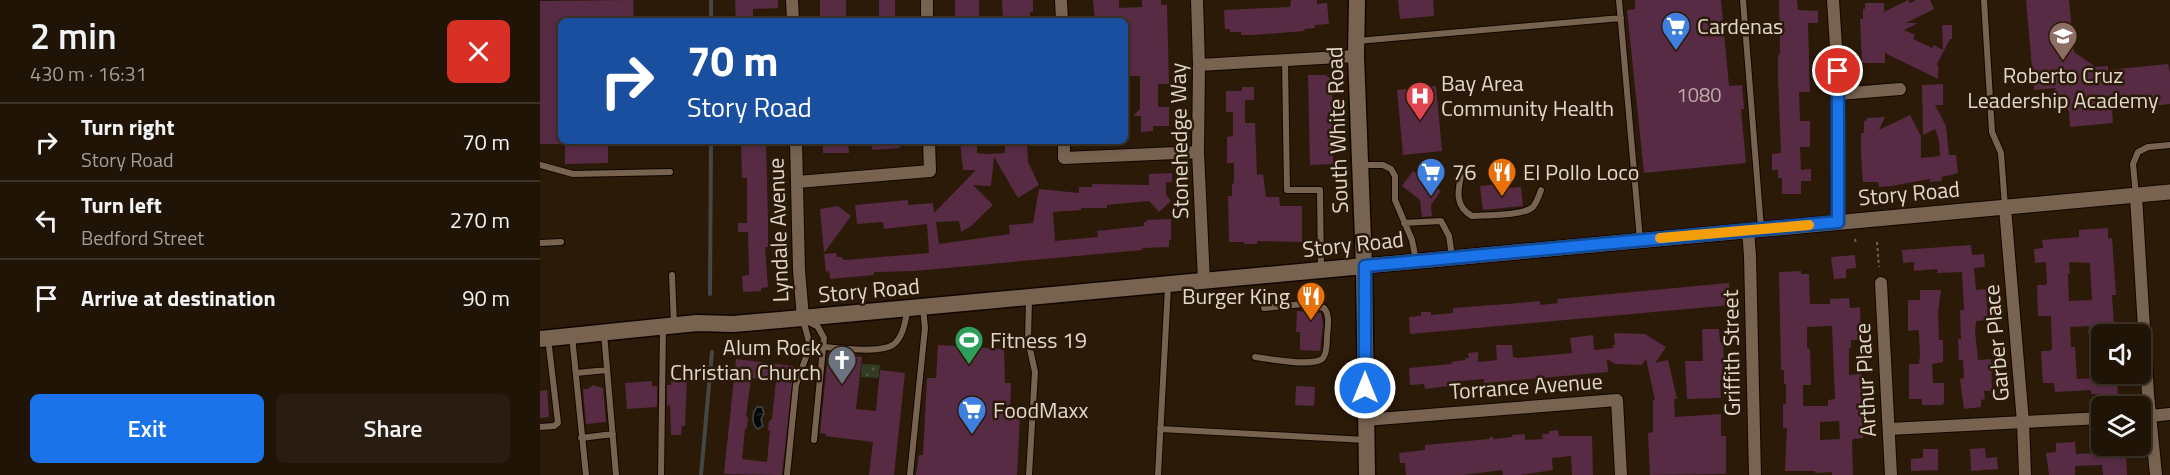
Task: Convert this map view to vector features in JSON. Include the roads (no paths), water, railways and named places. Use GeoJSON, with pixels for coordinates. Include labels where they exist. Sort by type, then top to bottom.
{"type":"FeatureCollection","features":[{"type":"Feature","properties":{"kind":"main road","name":"South White Road"},"geometry":{"type":"LineString","coordinates":[[1357,0],[1356,48],[1365,266],[1366,475]]}},
{"type":"Feature","properties":{"kind":"main road","name":"Story Road"},"geometry":{"type":"LineString","coordinates":[[544,338],[697,323],[736,324],[1365,266]]}},
{"type":"Feature","properties":{"kind":"street"},"geometry":{"type":"LineString","coordinates":[[792,0],[793,18]]}},
{"type":"Feature","properties":{"kind":"street"},"geometry":{"type":"LineString","coordinates":[[927,0],[927,18]]}},
{"type":"Feature","properties":{"kind":"street"},"geometry":{"type":"LineString","coordinates":[[1061,0],[1062,18]]}},
{"type":"Feature","properties":{"kind":"street","name":"Stonehedge Way"},"geometry":{"type":"LineString","coordinates":[[1197,0],[1199,65],[1197,152],[1204,281]]}},
{"type":"Feature","properties":{"kind":"street"},"geometry":{"type":"LineString","coordinates":[[1833,0],[1839,94],[1838,222]]}},
{"type":"Feature","properties":{"kind":"street"},"geometry":{"type":"LineString","coordinates":[[1199,65],[1285,61],[1356,48]]}},
{"type":"Feature","properties":{"kind":"street"},"geometry":{"type":"LineString","coordinates":[[1839,94],[1900,89]]}},
{"type":"Feature","properties":{"kind":"street","name":"Lyndale Avenue"},"geometry":{"type":"LineString","coordinates":[[796,144],[799,270],[803,318]]}},
{"type":"Feature","properties":{"kind":"street"},"geometry":{"type":"LineString","coordinates":[[797,182],[930,171],[929,144]]}},
{"type":"Feature","properties":{"kind":"street"},"geometry":{"type":"LineString","coordinates":[[1064,144],[1064,158],[1197,152]]}},
{"type":"Feature","properties":{"kind":"street","name":"Story Road"},"geometry":{"type":"LineString","coordinates":[[1365,266],[2170,192]]}},
{"type":"Feature","properties":{"kind":"street"},"geometry":{"type":"LineString","coordinates":[[2136,196],[2144,396]]}},
{"type":"Feature","properties":{"kind":"street","name":"Garber Place"},"geometry":{"type":"LineString","coordinates":[[2005,207],[2023,422],[2025,475]]}},
{"type":"Feature","properties":{"kind":"street","name":"Griffith Street"},"geometry":{"type":"LineString","coordinates":[[1754,230],[1750,256],[1755,475]]}},
{"type":"Feature","properties":{"kind":"street","name":"Arthur Place"},"geometry":{"type":"LineString","coordinates":[[1881,283],[1891,475]]}},
{"type":"Feature","properties":{"kind":"street","name":"Torrance Avenue"},"geometry":{"type":"LineString","coordinates":[[1365,420],[1617,400],[1621,475]]}},
{"type":"Feature","properties":{"kind":"street"},"geometry":{"type":"LineString","coordinates":[[2151,416],[2170,414]]}},
{"type":"Feature","properties":{"kind":"street"},"geometry":{"type":"LineString","coordinates":[[1889,429],[2091,419]]}},
{"type":"Feature","properties":{"kind":"street"},"geometry":{"type":"LineString","coordinates":[[2151,449],[2156,475]]}},
{"type":"Feature","properties":{"kind":"lane"},"geometry":{"type":"LineString","coordinates":[[1619,0],[1640,240]]}},
{"type":"Feature","properties":{"kind":"lane"},"geometry":{"type":"LineString","coordinates":[[1743,0],[1754,230]]}},
{"type":"Feature","properties":{"kind":"lane"},"geometry":{"type":"LineString","coordinates":[[1984,0],[1992,132],[2001,153],[2005,207]]}},
{"type":"Feature","properties":{"kind":"lane"},"geometry":{"type":"LineString","coordinates":[[1356,48],[1621,18]]}},
{"type":"Feature","properties":{"kind":"lane"},"geometry":{"type":"LineString","coordinates":[[1285,61],[1287,190],[1320,190],[1321,270]]}},
{"type":"Feature","properties":{"kind":"lane"},"geometry":{"type":"LineString","coordinates":[[2136,196],[2133,164],[2138,152],[2148,147],[2170,146]]}},
{"type":"Feature","properties":{"kind":"lane"},"geometry":{"type":"LineString","coordinates":[[540,165],[573,174],[670,172]]}},
{"type":"Feature","properties":{"kind":"lane"},"geometry":{"type":"LineString","coordinates":[[1360,165],[1383,165],[1391,169],[1395,176],[1395,200],[1412,240],[1416,260]]}},
{"type":"Feature","properties":{"kind":"lane"},"geometry":{"type":"LineString","coordinates":[[1463,166],[1458,196],[1460,205],[1472,216],[1523,212],[1532,208],[1541,190]]}},
{"type":"Feature","properties":{"kind":"lane"},"geometry":{"type":"LineString","coordinates":[[1404,223],[1441,221],[1449,236],[1452,257]]}},
{"type":"Feature","properties":{"kind":"lane"},"geometry":{"type":"LineString","coordinates":[[540,243],[561,242]]}},
{"type":"Feature","properties":{"kind":"lane"},"geometry":{"type":"LineString","coordinates":[[662,475],[672,275]]}},
{"type":"Feature","properties":{"kind":"lane"},"geometry":{"type":"LineString","coordinates":[[1158,475],[1168,285]]}},
{"type":"Feature","properties":{"kind":"lane"},"geometry":{"type":"LineString","coordinates":[[1029,298],[1028,340],[1035,372],[1029,475]]}},
{"type":"Feature","properties":{"kind":"lane"},"geometry":{"type":"LineString","coordinates":[[1255,357],[1307,362],[1321,359],[1324,356],[1327,342],[1328,318],[1324,308],[1303,304],[1264,308]]}},
{"type":"Feature","properties":{"kind":"lane"},"geometry":{"type":"LineString","coordinates":[[823,347],[882,350],[894,345],[916,308]]}},
{"type":"Feature","properties":{"kind":"lane"},"geometry":{"type":"LineString","coordinates":[[910,475],[925,328],[916,308]]}},
{"type":"Feature","properties":{"kind":"lane"},"geometry":{"type":"LineString","coordinates":[[803,318],[818,327],[824,339],[814,440]]}},
{"type":"Feature","properties":{"kind":"lane"},"geometry":{"type":"LineString","coordinates":[[787,475],[796,385],[806,357],[808,342],[803,318]]}},
{"type":"Feature","properties":{"kind":"lane"},"geometry":{"type":"LineString","coordinates":[[604,333],[616,475]]}},
{"type":"Feature","properties":{"kind":"lane"},"geometry":{"type":"LineString","coordinates":[[572,335],[586,475]]}},
{"type":"Feature","properties":{"kind":"lane"},"geometry":{"type":"LineString","coordinates":[[540,427],[554,426],[558,423],[544,338]]}},
{"type":"Feature","properties":{"kind":"lane"},"geometry":{"type":"LineString","coordinates":[[576,373],[607,370]]}},
{"type":"Feature","properties":{"kind":"lane"},"geometry":{"type":"LineString","coordinates":[[1160,429],[1366,440]]}},
{"type":"Feature","properties":{"kind":"lane"},"geometry":{"type":"LineString","coordinates":[[581,438],[613,434]]}},
{"type":"Feature","properties":{"kind":"water"},"geometry":{"type":"Polygon","coordinates":[[[757,407],[762,407],[764,414],[761,419],[763,426],[758,429],[753,418],[757,407]]]}},
{"type":"Feature","properties":{"kind":"waterway"},"geometry":{"type":"LineString","coordinates":[[711,0],[711,18]]}},
{"type":"Feature","properties":{"kind":"waterway"},"geometry":{"type":"LineString","coordinates":[[710,294],[711,144]]}},
{"type":"Feature","properties":{"kind":"waterway"},"geometry":{"type":"LineString","coordinates":[[701,475],[712,352]]}},
{"type":"Feature","properties":{"kind":"place","name":"Cardenas"},"geometry":{"type":"Point","coordinates":[1676,52]}},
{"type":"Feature","properties":{"kind":"place","name":"Roberto Cruz Leadership Academy"},"geometry":{"type":"Point","coordinates":[2063,62]}},
{"type":"Feature","properties":{"kind":"place","name":"Bay Area Community Health"},"geometry":{"type":"Point","coordinates":[1420,122]}},
{"type":"Feature","properties":{"kind":"place","name":"76"},"geometry":{"type":"Point","coordinates":[1431,198]}},
{"type":"Feature","properties":{"kind":"place","name":"El Pollo Loco"},"geometry":{"type":"Point","coordinates":[1502,198]}},
{"type":"Feature","properties":{"kind":"place","name":"Burger King"},"geometry":{"type":"Point","coordinates":[1311,322]}},
{"type":"Feature","properties":{"kind":"place","name":"Fitness 19"},"geometry":{"type":"Point","coordinates":[969,366]}},
{"type":"Feature","properties":{"kind":"place","name":"Alum Rock Christian Church"},"geometry":{"type":"Point","coordinates":[842,386]}},
{"type":"Feature","properties":{"kind":"place","name":"FoodMaxx"},"geometry":{"type":"Point","coordinates":[972,436]}}]}
